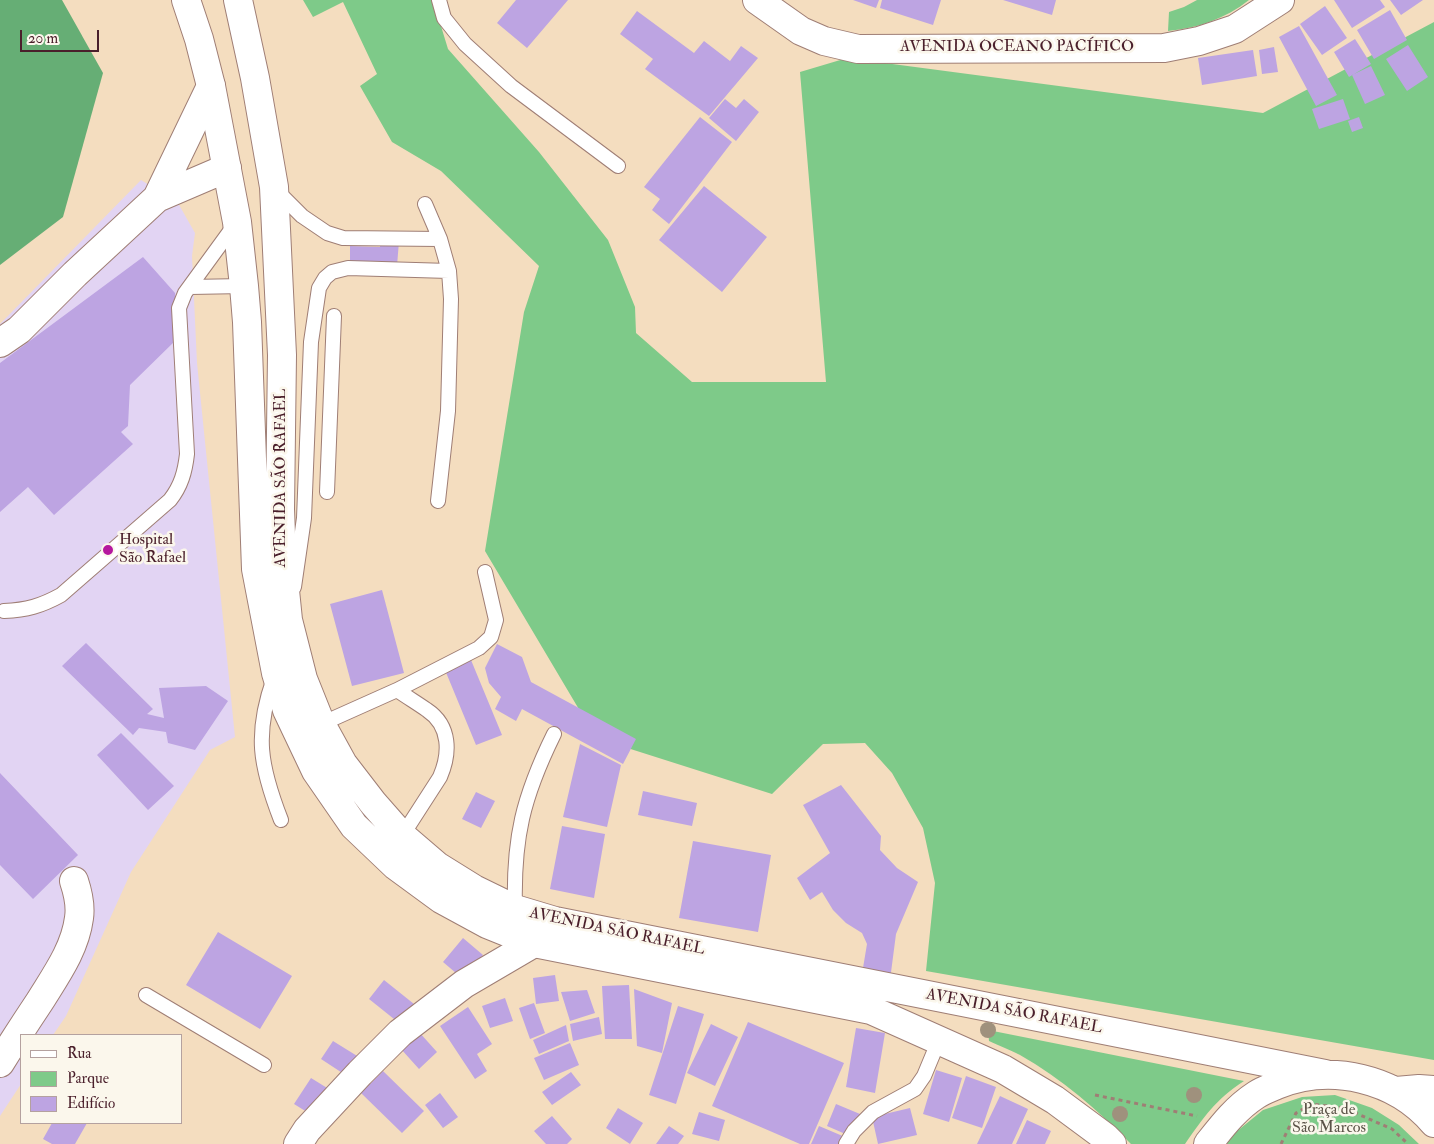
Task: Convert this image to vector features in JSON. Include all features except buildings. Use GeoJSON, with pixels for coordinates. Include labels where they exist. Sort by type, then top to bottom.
{"type":"FeatureCollection","features":[{"type":"Feature","properties":{"kind":"main road","name":"AVENIDA SÃO RAFAEL"},"geometry":{"type":"LineString","coordinates":[[186,0],[211,86],[237,222],[244,286],[256,569],[276,673],[287,710],[316,771],[354,826],[396,866],[440,899],[487,924],[534,943],[871,1010],[1010,1074],[1055,1100],[1112,1144]]}},
{"type":"Feature","properties":{"kind":"main road","name":"AVENIDA OCEANO PACÍFICO"},"geometry":{"type":"LineString","coordinates":[[757,0],[801,31],[824,42],[858,49],[1164,48],[1199,41],[1235,29],[1280,0]]}},
{"type":"Feature","properties":{"kind":"main road","name":"AVENIDA SÃO RAFAEL"},"geometry":{"type":"LineString","coordinates":[[239,1],[274,187],[282,355],[280,509],[282,561],[288,620],[304,679],[320,724],[343,764],[373,803],[402,836],[437,866],[474,889],[515,909],[555,921],[1325,1074]]}},
{"type":"Feature","properties":{"kind":"main road"},"geometry":{"type":"LineString","coordinates":[[157,198],[211,86]]}},
{"type":"Feature","properties":{"kind":"main road"},"geometry":{"type":"LineString","coordinates":[[0,344],[19,330],[75,274],[157,198],[227,168]]}},
{"type":"Feature","properties":{"kind":"main road"},"geometry":{"type":"LineString","coordinates":[[0,1063],[53,980],[75,938],[80,917],[78,895],[74,880]]}},
{"type":"Feature","properties":{"kind":"main road"},"geometry":{"type":"LineString","coordinates":[[298,1144],[307,1130],[360,1072],[400,1033],[464,984],[534,943]]}},
{"type":"Feature","properties":{"kind":"main road"},"geometry":{"type":"LineString","coordinates":[[1208,1144],[1231,1115],[1258,1094],[1290,1080],[1325,1074],[1362,1078],[1396,1091],[1424,1111],[1434,1123]]}},
{"type":"Feature","properties":{"kind":"main road"},"geometry":{"type":"LineString","coordinates":[[1396,1091],[1434,1090]]}},
{"type":"Feature","properties":{"kind":"lane"},"geometry":{"type":"LineString","coordinates":[[439,0],[444,18],[465,44],[510,86],[618,166]]}},
{"type":"Feature","properties":{"kind":"lane"},"geometry":{"type":"LineString","coordinates":[[274,187],[302,216],[327,233],[343,238],[440,239]]}},
{"type":"Feature","properties":{"kind":"lane"},"geometry":{"type":"LineString","coordinates":[[425,204],[440,239],[449,271],[451,299],[448,411],[438,501]]}},
{"type":"Feature","properties":{"kind":"lane"},"geometry":{"type":"LineString","coordinates":[[4,612],[27,610],[45,604],[61,595],[170,500],[179,488],[185,470],[187,454],[179,308],[182,298],[237,222]]}},
{"type":"Feature","properties":{"kind":"lane"},"geometry":{"type":"LineString","coordinates":[[288,620],[304,518],[310,342],[319,288],[325,278],[332,272],[348,268],[449,271]]}},
{"type":"Feature","properties":{"kind":"lane"},"geometry":{"type":"LineString","coordinates":[[190,287],[244,286]]}},
{"type":"Feature","properties":{"kind":"lane"},"geometry":{"type":"LineString","coordinates":[[327,492],[334,316]]}},
{"type":"Feature","properties":{"kind":"lane"},"geometry":{"type":"LineString","coordinates":[[320,724],[397,690],[479,648],[491,637],[496,620],[485,572]]}},
{"type":"Feature","properties":{"kind":"lane"},"geometry":{"type":"LineString","coordinates":[[276,673],[264,709],[261,728],[266,774],[281,820]]}},
{"type":"Feature","properties":{"kind":"lane"},"geometry":{"type":"LineString","coordinates":[[397,690],[428,710],[438,720],[444,733],[448,756],[440,777],[402,836]]}},
{"type":"Feature","properties":{"kind":"lane"},"geometry":{"type":"LineString","coordinates":[[515,909],[514,872],[518,834],[527,797],[540,762],[554,734]]}},
{"type":"Feature","properties":{"kind":"lane"},"geometry":{"type":"LineString","coordinates":[[146,995],[264,1064]]}},
{"type":"Feature","properties":{"kind":"lane"},"geometry":{"type":"LineString","coordinates":[[846,1144],[854,1131],[873,1112],[915,1089],[924,1076],[939,1040]]}},
{"type":"Feature","properties":{"kind":"path"},"geometry":{"type":"LineString","coordinates":[[1088,1094],[1203,1117]]}},
{"type":"Feature","properties":{"kind":"path"},"geometry":{"type":"LineString","coordinates":[[1281,1144],[1296,1113],[1312,1104],[1344,1108],[1392,1129],[1408,1144]]}},
{"type":"Feature","properties":{"kind":"shaded area","name":"Hospital São Rafael"},"geometry":{"type":"Polygon","coordinates":[[[141,180],[178,203],[195,233],[192,256],[197,363],[235,737],[210,750],[131,872],[66,1016],[54,1034],[20,1034],[20,1086],[0,1116],[0,324],[141,180]]]}},
{"type":"Feature","properties":{"kind":"green space"},"geometry":{"type":"Polygon","coordinates":[[[0,0],[62,0],[103,73],[63,217],[0,265],[0,0]]]}},
{"type":"Feature","properties":{"kind":"green space"},"geometry":{"type":"Polygon","coordinates":[[[303,0],[433,0],[448,49],[539,152],[608,240],[635,307],[636,333],[692,382],[826,382],[800,72],[847,58],[1263,113],[1434,22],[1434,1060],[926,971],[935,883],[923,828],[892,773],[865,743],[823,744],[772,794],[596,738],[485,551],[524,312],[539,266],[441,171],[392,142],[360,86],[377,74],[343,2],[313,17],[303,0]]]}},
{"type":"Feature","properties":{"kind":"green space"},"geometry":{"type":"Polygon","coordinates":[[[1197,0],[1249,0],[1240,7],[1211,22],[1190,28],[1168,31],[1169,12],[1197,0]]]}},
{"type":"Feature","properties":{"kind":"green space"},"geometry":{"type":"Polygon","coordinates":[[[988,1030],[1244,1081],[1218,1102],[1204,1117],[1185,1144],[1131,1144],[1106,1119],[1050,1074],[1020,1055],[989,1041],[988,1030]]]}},
{"type":"Feature","properties":{"kind":"green space","name":"Praça de São Marcos"},"geometry":{"type":"Polygon","coordinates":[[[1335,1095],[1372,1108],[1399,1125],[1419,1144],[1225,1144],[1236,1132],[1263,1110],[1302,1097],[1335,1095]]]}},
{"type":"Feature","properties":{"kind":"place","name":"Hospital São Rafael"},"geometry":{"type":"Point","coordinates":[108,550]}}]}
